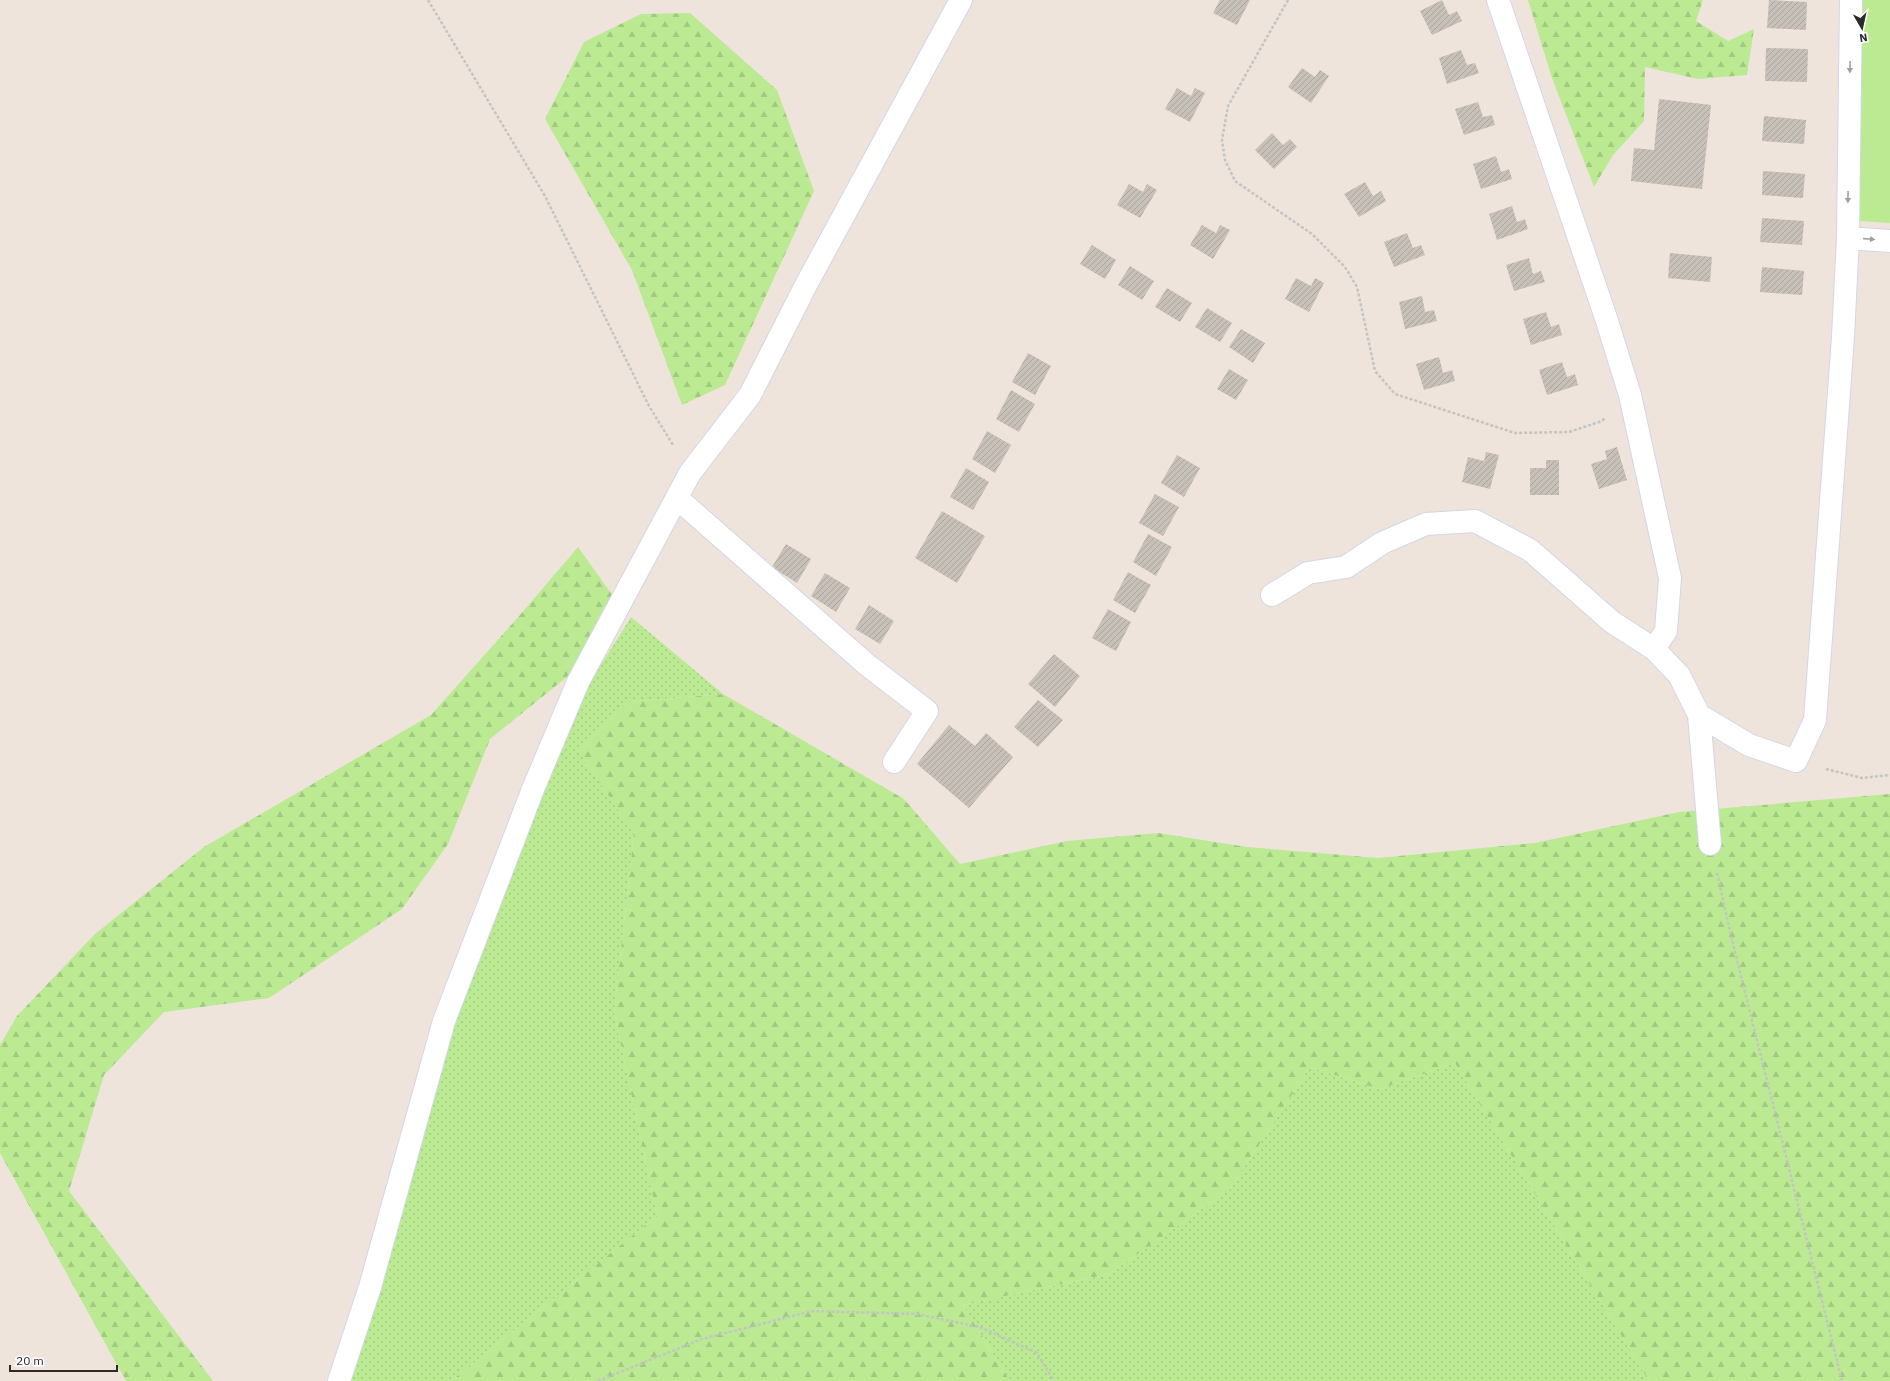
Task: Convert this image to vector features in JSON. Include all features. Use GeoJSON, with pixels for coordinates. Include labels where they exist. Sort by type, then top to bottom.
{"type":"FeatureCollection","features":[{"type":"Feature","properties":{"kind":"street"},"geometry":{"type":"LineString","coordinates":[[339,1381],[370,1287],[444,1021],[530,796],[578,682],[690,473],[750,395],[807,283],[961,0]]}},
{"type":"Feature","properties":{"kind":"street"},"geometry":{"type":"LineString","coordinates":[[1498,0],[1606,318],[1630,395],[1670,578],[1666,631],[1654,649]]}},
{"type":"Feature","properties":{"kind":"street"},"geometry":{"type":"LineString","coordinates":[[1700,715],[1749,745],[1796,761],[1815,720],[1843,337],[1848,238],[1851,0]]}},
{"type":"Feature","properties":{"kind":"street"},"geometry":{"type":"LineString","coordinates":[[1848,238],[1890,241]]}},
{"type":"Feature","properties":{"kind":"street"},"geometry":{"type":"LineString","coordinates":[[677,498],[866,664],[927,711],[894,762]]}},
{"type":"Feature","properties":{"kind":"street"},"geometry":{"type":"LineString","coordinates":[[1272,595],[1308,573],[1346,567],[1382,544],[1426,524],[1474,521],[1530,550],[1612,622],[1654,649],[1679,675],[1700,715],[1710,844]]}},
{"type":"Feature","properties":{"kind":"path"},"geometry":{"type":"LineString","coordinates":[[428,0],[545,196],[650,406],[690,473]]}},
{"type":"Feature","properties":{"kind":"path"},"geometry":{"type":"LineString","coordinates":[[1288,0],[1228,106],[1222,140],[1226,160],[1235,181],[1312,234],[1345,267],[1357,287],[1375,371],[1395,394],[1515,433],[1569,432],[1602,421],[1630,395]]}},
{"type":"Feature","properties":{"kind":"path"},"geometry":{"type":"LineString","coordinates":[[1796,761],[1862,778],[1890,775]]}},
{"type":"Feature","properties":{"kind":"path"},"geometry":{"type":"LineString","coordinates":[[1710,844],[1732,940],[1842,1381]]}},
{"type":"Feature","properties":{"kind":"path"},"geometry":{"type":"LineString","coordinates":[[598,1381],[702,1338],[812,1311],[916,1314],[980,1327],[1036,1353],[1054,1381]]}},
{"type":"Feature","properties":{"kind":"green space"},"geometry":{"type":"Polygon","coordinates":[[[1528,0],[1703,0],[1696,21],[1728,41],[1754,29],[1747,75],[1698,79],[1645,67],[1644,121],[1613,155],[1594,187],[1552,78],[1528,0]]]}},
{"type":"Feature","properties":{"kind":"green space"},"geometry":{"type":"Polygon","coordinates":[[[1862,0],[1890,0],[1890,223],[1858,221],[1862,0]]]}},
{"type":"Feature","properties":{"kind":"green space"},"geometry":{"type":"Polygon","coordinates":[[[690,13],[777,90],[814,191],[725,385],[682,405],[632,270],[545,119],[584,42],[641,14],[690,13]]]}},
{"type":"Feature","properties":{"kind":"green space"},"geometry":{"type":"Polygon","coordinates":[[[578,547],[613,596],[573,672],[490,739],[448,844],[402,909],[269,998],[164,1012],[104,1075],[69,1191],[213,1381],[126,1381],[0,1153],[0,1045],[17,1016],[95,934],[204,847],[431,715],[578,547]]]}},
{"type":"Feature","properties":{"kind":"green space"},"geometry":{"type":"Polygon","coordinates":[[[631,617],[723,694],[628,702],[579,752],[634,833],[614,1012],[657,1216],[451,1381],[349,1381],[453,1028],[539,792],[589,684],[631,617]]]}},
{"type":"Feature","properties":{"kind":"green space"},"geometry":{"type":"Polygon","coordinates":[[[723,694],[904,799],[960,864],[1067,841],[1158,833],[1247,847],[1378,858],[1535,843],[1679,812],[1890,794],[1890,1381],[1649,1381],[1455,1063],[1379,1089],[1310,1067],[1229,1190],[1109,1274],[963,1305],[1010,1381],[451,1381],[657,1216],[614,1012],[634,833],[579,752],[628,702],[723,694]]]}},
{"type":"Feature","properties":{"kind":"green space"},"geometry":{"type":"Polygon","coordinates":[[[1455,1063],[1649,1381],[1010,1381],[963,1305],[1109,1274],[1229,1190],[1310,1067],[1379,1089],[1455,1063]]]}},
{"type":"Feature","properties":{"kind":"building"},"geometry":{"type":"Polygon","coordinates":[[[1220,0],[1250,0],[1237,25],[1213,13],[1220,0]]]}},
{"type":"Feature","properties":{"kind":"building"},"geometry":{"type":"Polygon","coordinates":[[[1442,0],[1449,15],[1457,11],[1462,21],[1432,35],[1420,11],[1442,0]]]}},
{"type":"Feature","properties":{"kind":"building"},"geometry":{"type":"Polygon","coordinates":[[[1769,0],[1807,2],[1806,30],[1767,28],[1769,0]]]}},
{"type":"Feature","properties":{"kind":"building"},"geometry":{"type":"Polygon","coordinates":[[[1766,48],[1808,49],[1807,82],[1765,81],[1766,48]]]}},
{"type":"Feature","properties":{"kind":"building"},"geometry":{"type":"Polygon","coordinates":[[[1461,50],[1467,65],[1475,63],[1479,73],[1447,84],[1439,58],[1461,50]]]}},
{"type":"Feature","properties":{"kind":"building"},"geometry":{"type":"Polygon","coordinates":[[[1302,68],[1315,77],[1320,70],[1329,76],[1311,103],[1288,87],[1302,68]]]}},
{"type":"Feature","properties":{"kind":"building"},"geometry":{"type":"Polygon","coordinates":[[[1177,88],[1191,96],[1195,88],[1205,93],[1190,122],[1165,109],[1177,88]]]}},
{"type":"Feature","properties":{"kind":"building"},"geometry":{"type":"Polygon","coordinates":[[[1659,99],[1711,105],[1702,189],[1631,181],[1634,148],[1654,150],[1659,99]]]}},
{"type":"Feature","properties":{"kind":"building"},"geometry":{"type":"Polygon","coordinates":[[[1478,102],[1483,117],[1492,115],[1495,125],[1464,135],[1455,109],[1478,102]]]}},
{"type":"Feature","properties":{"kind":"building"},"geometry":{"type":"Polygon","coordinates":[[[1764,116],[1806,120],[1804,144],[1762,141],[1764,116]]]}},
{"type":"Feature","properties":{"kind":"building"},"geometry":{"type":"Polygon","coordinates":[[[1272,133],[1283,145],[1290,139],[1297,147],[1274,169],[1255,150],[1272,133]]]}},
{"type":"Feature","properties":{"kind":"building"},"geometry":{"type":"Polygon","coordinates":[[[1496,156],[1501,172],[1509,169],[1512,179],[1481,189],[1473,164],[1496,156]]]}},
{"type":"Feature","properties":{"kind":"building"},"geometry":{"type":"Polygon","coordinates":[[[1763,171],[1805,174],[1803,198],[1762,195],[1763,171]]]}},
{"type":"Feature","properties":{"kind":"building"},"geometry":{"type":"Polygon","coordinates":[[[1365,182],[1373,196],[1381,191],[1386,201],[1359,217],[1344,194],[1365,182]]]}},
{"type":"Feature","properties":{"kind":"building"},"geometry":{"type":"Polygon","coordinates":[[[1129,184],[1143,192],[1147,184],[1157,190],[1140,218],[1117,205],[1129,184]]]}},
{"type":"Feature","properties":{"kind":"building"},"geometry":{"type":"Polygon","coordinates":[[[1512,206],[1517,222],[1525,219],[1528,229],[1497,240],[1489,214],[1512,206]]]}},
{"type":"Feature","properties":{"kind":"building"},"geometry":{"type":"Polygon","coordinates":[[[1762,218],[1804,221],[1802,245],[1760,242],[1762,218]]]}},
{"type":"Feature","properties":{"kind":"building"},"geometry":{"type":"Polygon","coordinates":[[[1202,225],[1216,233],[1220,225],[1230,230],[1213,259],[1190,245],[1202,225]]]}},
{"type":"Feature","properties":{"kind":"building"},"geometry":{"type":"Polygon","coordinates":[[[1407,233],[1413,248],[1421,245],[1425,255],[1394,267],[1384,242],[1407,233]]]}},
{"type":"Feature","properties":{"kind":"building"},"geometry":{"type":"Polygon","coordinates":[[[1092,245],[1116,260],[1105,279],[1080,264],[1092,245]]]}},
{"type":"Feature","properties":{"kind":"building"},"geometry":{"type":"Polygon","coordinates":[[[1670,253],[1712,257],[1710,282],[1668,278],[1670,253]]]}},
{"type":"Feature","properties":{"kind":"building"},"geometry":{"type":"Polygon","coordinates":[[[1529,258],[1533,274],[1541,271],[1545,282],[1514,291],[1506,265],[1529,258]]]}},
{"type":"Feature","properties":{"kind":"building"},"geometry":{"type":"Polygon","coordinates":[[[1130,266],[1154,281],[1142,300],[1118,285],[1130,266]]]}},
{"type":"Feature","properties":{"kind":"building"},"geometry":{"type":"Polygon","coordinates":[[[1762,267],[1804,271],[1802,295],[1760,292],[1762,267]]]}},
{"type":"Feature","properties":{"kind":"building"},"geometry":{"type":"Polygon","coordinates":[[[1296,278],[1311,286],[1315,278],[1324,283],[1309,312],[1285,299],[1296,278]]]}},
{"type":"Feature","properties":{"kind":"building"},"geometry":{"type":"Polygon","coordinates":[[[1167,288],[1192,303],[1180,322],[1155,307],[1167,288]]]}},
{"type":"Feature","properties":{"kind":"building"},"geometry":{"type":"Polygon","coordinates":[[[1422,296],[1425,312],[1434,310],[1437,321],[1405,329],[1399,302],[1422,296]]]}},
{"type":"Feature","properties":{"kind":"building"},"geometry":{"type":"Polygon","coordinates":[[[1207,308],[1232,323],[1220,342],[1195,327],[1207,308]]]}},
{"type":"Feature","properties":{"kind":"building"},"geometry":{"type":"Polygon","coordinates":[[[1546,312],[1551,327],[1559,324],[1562,335],[1531,345],[1523,319],[1546,312]]]}},
{"type":"Feature","properties":{"kind":"building"},"geometry":{"type":"Polygon","coordinates":[[[1241,329],[1265,343],[1253,363],[1229,347],[1241,329]]]}},
{"type":"Feature","properties":{"kind":"building"},"geometry":{"type":"Polygon","coordinates":[[[1028,353],[1051,366],[1035,395],[1012,382],[1028,353]]]}},
{"type":"Feature","properties":{"kind":"building"},"geometry":{"type":"Polygon","coordinates":[[[1439,357],[1443,373],[1452,370],[1455,381],[1424,390],[1416,364],[1439,357]]]}},
{"type":"Feature","properties":{"kind":"building"},"geometry":{"type":"Polygon","coordinates":[[[1562,362],[1567,377],[1575,374],[1578,385],[1547,395],[1539,370],[1562,362]]]}},
{"type":"Feature","properties":{"kind":"building"},"geometry":{"type":"Polygon","coordinates":[[[1229,369],[1248,380],[1236,400],[1217,389],[1229,369]]]}},
{"type":"Feature","properties":{"kind":"building"},"geometry":{"type":"Polygon","coordinates":[[[1011,390],[1035,404],[1019,432],[996,419],[1011,390]]]}},
{"type":"Feature","properties":{"kind":"building"},"geometry":{"type":"Polygon","coordinates":[[[987,431],[1011,445],[995,473],[972,459],[987,431]]]}},
{"type":"Feature","properties":{"kind":"building"},"geometry":{"type":"Polygon","coordinates":[[[1617,447],[1627,480],[1599,489],[1591,464],[1607,459],[1605,451],[1617,447]]]}},
{"type":"Feature","properties":{"kind":"building"},"geometry":{"type":"Polygon","coordinates":[[[1486,452],[1499,455],[1490,489],[1462,482],[1468,457],[1484,461],[1486,452]]]}},
{"type":"Feature","properties":{"kind":"building"},"geometry":{"type":"Polygon","coordinates":[[[1177,455],[1200,468],[1184,497],[1161,483],[1177,455]]]}},
{"type":"Feature","properties":{"kind":"building"},"geometry":{"type":"Polygon","coordinates":[[[1546,460],[1559,460],[1559,495],[1530,495],[1530,468],[1546,468],[1546,460]]]}},
{"type":"Feature","properties":{"kind":"building"},"geometry":{"type":"Polygon","coordinates":[[[966,468],[989,482],[973,510],[950,497],[966,468]]]}},
{"type":"Feature","properties":{"kind":"building"},"geometry":{"type":"Polygon","coordinates":[[[1155,494],[1179,507],[1163,536],[1139,523],[1155,494]]]}},
{"type":"Feature","properties":{"kind":"building"},"geometry":{"type":"Polygon","coordinates":[[[942,511],[985,536],[957,583],[915,558],[942,511]]]}},
{"type":"Feature","properties":{"kind":"building"},"geometry":{"type":"Polygon","coordinates":[[[1148,534],[1172,547],[1156,576],[1133,562],[1148,534]]]}},
{"type":"Feature","properties":{"kind":"building"},"geometry":{"type":"Polygon","coordinates":[[[786,544],[811,559],[797,583],[772,567],[786,544]]]}},
{"type":"Feature","properties":{"kind":"building"},"geometry":{"type":"Polygon","coordinates":[[[1128,572],[1151,585],[1135,613],[1113,600],[1128,572]]]}},
{"type":"Feature","properties":{"kind":"building"},"geometry":{"type":"Polygon","coordinates":[[[825,573],[850,588],[836,612],[811,596],[825,573]]]}},
{"type":"Feature","properties":{"kind":"building"},"geometry":{"type":"Polygon","coordinates":[[[869,605],[894,621],[880,644],[855,629],[869,605]]]}},
{"type":"Feature","properties":{"kind":"building"},"geometry":{"type":"Polygon","coordinates":[[[1108,609],[1131,622],[1116,651],[1092,638],[1108,609]]]}},
{"type":"Feature","properties":{"kind":"building"},"geometry":{"type":"Polygon","coordinates":[[[1054,654],[1080,676],[1055,707],[1028,684],[1054,654]]]}},
{"type":"Feature","properties":{"kind":"building"},"geometry":{"type":"Polygon","coordinates":[[[1038,700],[1063,720],[1038,747],[1014,727],[1038,700]]]}},
{"type":"Feature","properties":{"kind":"building"},"geometry":{"type":"Polygon","coordinates":[[[949,725],[975,746],[986,733],[1013,757],[969,808],[917,764],[949,725]]]}}]}
